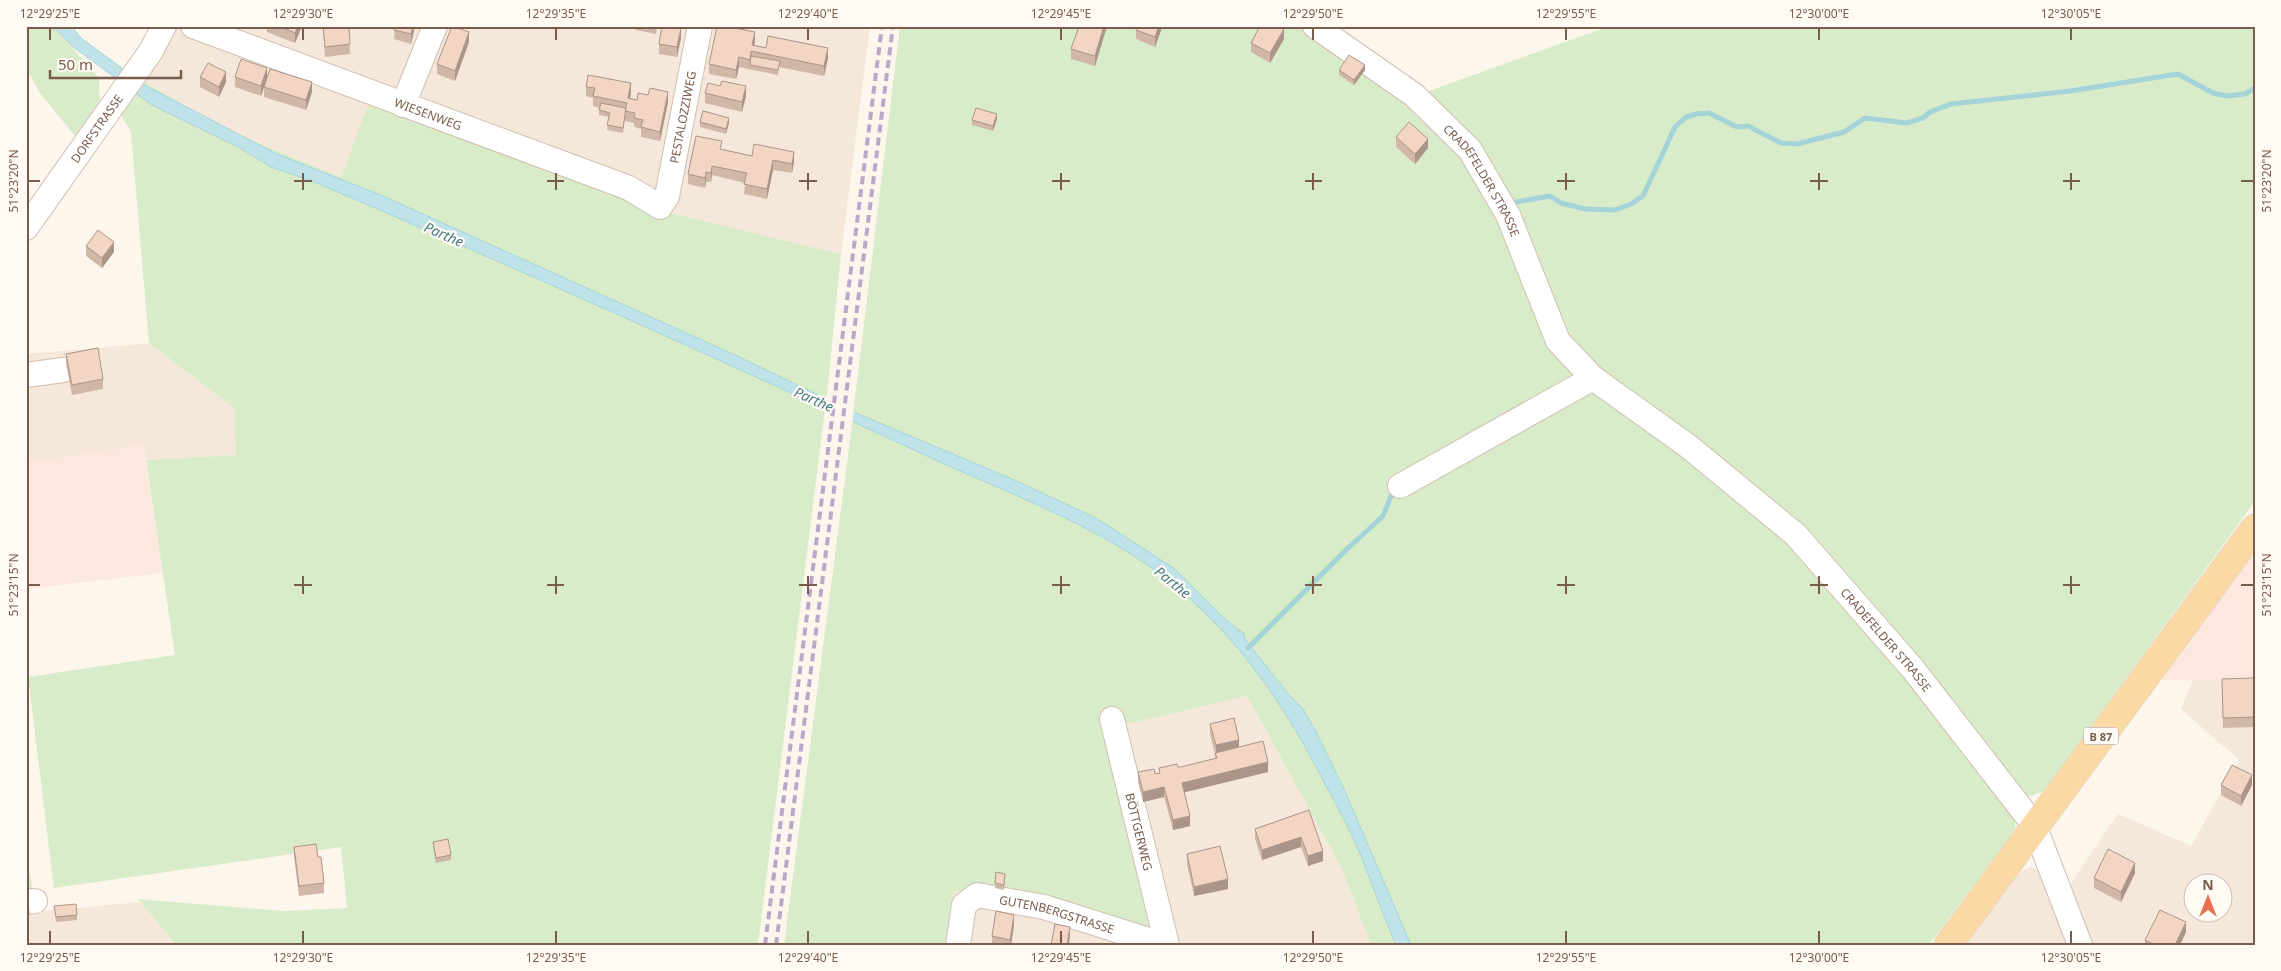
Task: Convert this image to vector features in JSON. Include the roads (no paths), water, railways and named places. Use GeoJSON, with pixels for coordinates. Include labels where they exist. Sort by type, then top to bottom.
{"type":"FeatureCollection","features":[{"type":"Feature","properties":{"kind":"main road","name":"B 87"},"geometry":{"type":"LineString","coordinates":[[1948,945],[2034,825],[2255,528]]}},
{"type":"Feature","properties":{"kind":"street","name":"DORFSTRASSE"},"geometry":{"type":"LineString","coordinates":[[26,228],[104,120],[120,93],[151,51],[164,26]]}},
{"type":"Feature","properties":{"kind":"street","name":"WIESENWEG"},"geometry":{"type":"LineString","coordinates":[[193,26],[628,188],[660,206]]}},
{"type":"Feature","properties":{"kind":"street"},"geometry":{"type":"LineString","coordinates":[[403,105],[435,26]]}},
{"type":"Feature","properties":{"kind":"street","name":"PESTALOZZIWEG"},"geometry":{"type":"LineString","coordinates":[[660,206],[667,196],[700,26]]}},
{"type":"Feature","properties":{"kind":"street","name":"CRADEFELDER STRASSE"},"geometry":{"type":"LineString","coordinates":[[1315,26],[1414,95],[1470,150],[1508,215],[1558,341],[1593,378],[1688,446],[1796,535],[1913,669],[2034,825],[2080,945]]}},
{"type":"Feature","properties":{"kind":"street"},"geometry":{"type":"LineString","coordinates":[[26,375],[63,370]]}},
{"type":"Feature","properties":{"kind":"street"},"geometry":{"type":"LineString","coordinates":[[1400,486],[1593,378]]}},
{"type":"Feature","properties":{"kind":"street","name":"BÖTTGERWEG"},"geometry":{"type":"LineString","coordinates":[[1112,719],[1165,945]]}},
{"type":"Feature","properties":{"kind":"street","name":"GUTENBERGSTRASSE"},"geometry":{"type":"LineString","coordinates":[[958,945],[964,905],[978,895],[1044,907],[1165,945]]}},
{"type":"Feature","properties":{"kind":"water","name":"Parthe"},"geometry":{"type":"Polygon","coordinates":[[[53,26],[71,26],[81,38],[146,86],[277,154],[383,196],[735,355],[856,413],[1012,479],[1096,518],[1175,569],[1222,616],[1244,633],[1245,639],[1288,694],[1303,709],[1343,787],[1411,945],[1396,945],[1350,832],[1313,761],[1270,690],[1218,626],[1198,606],[1167,579],[1134,556],[1099,535],[1063,517],[539,279],[312,181],[271,167],[240,148],[152,105],[72,46],[53,26]]]}},
{"type":"Feature","properties":{"kind":"waterway"},"geometry":{"type":"LineString","coordinates":[[1516,202],[1550,196],[1561,203],[1585,209],[1615,210],[1631,204],[1643,196],[1675,127],[1686,117],[1696,114],[1709,113],[1737,127],[1748,126],[1781,143],[1797,144],[1844,132],[1865,118],[1907,123],[1923,118],[1930,112],[1951,104],[2070,91],[2178,74],[2213,93],[2227,96],[2245,94],[2255,88]]}},
{"type":"Feature","properties":{"kind":"waterway"},"geometry":{"type":"LineString","coordinates":[[1248,648],[1346,550],[1383,516],[1393,491]]}},
{"type":"Feature","properties":{"kind":"railway"},"geometry":{"type":"LineString","coordinates":[[765,945],[882,26]]}},
{"type":"Feature","properties":{"kind":"railway"},"geometry":{"type":"LineString","coordinates":[[776,945],[893,26]]}}]}
